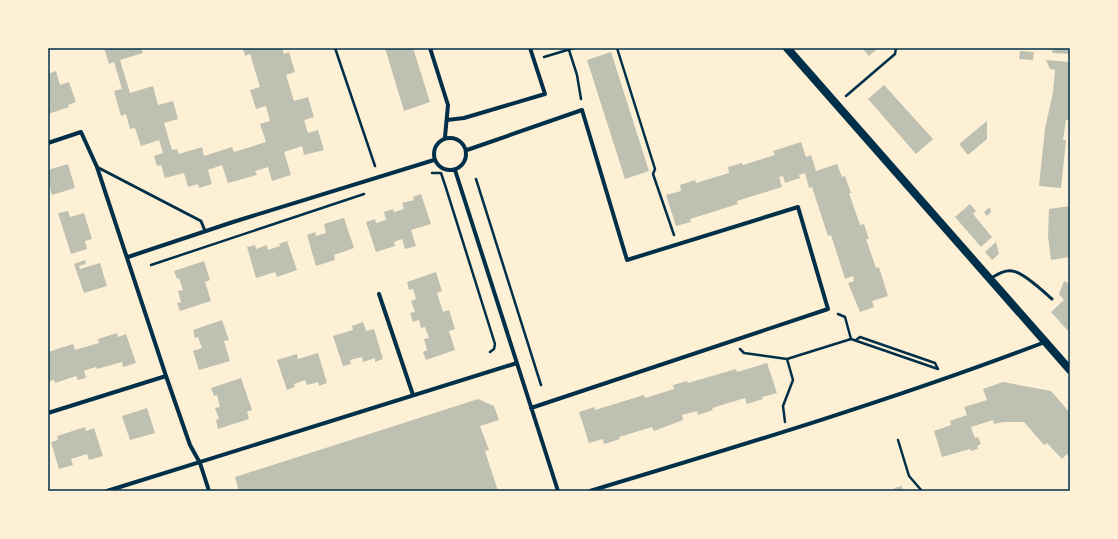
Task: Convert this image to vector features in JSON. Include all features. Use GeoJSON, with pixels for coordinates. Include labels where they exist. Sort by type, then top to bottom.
{"type":"FeatureCollection","features":[{"type":"Feature","properties":{"kind":"main road"},"geometry":{"type":"LineString","coordinates":[[787,48],[1070,370]]}},
{"type":"Feature","properties":{"kind":"street"},"geometry":{"type":"LineString","coordinates":[[430,48],[448,105],[445,137],[435,146],[434,160],[443,169],[455,170],[464,162],[467,150]]}},
{"type":"Feature","properties":{"kind":"street"},"geometry":{"type":"LineString","coordinates":[[447,120],[464,118],[545,94],[530,48]]}},
{"type":"Feature","properties":{"kind":"street"},"geometry":{"type":"LineString","coordinates":[[467,150],[582,110],[627,260],[798,207],[828,310],[531,408]]}},
{"type":"Feature","properties":{"kind":"street"},"geometry":{"type":"LineString","coordinates":[[48,143],[81,132],[97,167],[128,257],[166,376],[190,445],[200,463],[209,491]]}},
{"type":"Feature","properties":{"kind":"street"},"geometry":{"type":"LineString","coordinates":[[445,137],[458,139],[467,150]]}},
{"type":"Feature","properties":{"kind":"street"},"geometry":{"type":"LineString","coordinates":[[128,257],[205,231],[434,160]]}},
{"type":"Feature","properties":{"kind":"street"},"geometry":{"type":"LineString","coordinates":[[455,170],[558,491]]}},
{"type":"Feature","properties":{"kind":"street"},"geometry":{"type":"LineString","coordinates":[[379,294],[414,395]]}},
{"type":"Feature","properties":{"kind":"street"},"geometry":{"type":"LineString","coordinates":[[590,491],[786,432],[957,375],[1045,342]]}},
{"type":"Feature","properties":{"kind":"street"},"geometry":{"type":"LineString","coordinates":[[107,491],[517,363]]}},
{"type":"Feature","properties":{"kind":"street"},"geometry":{"type":"LineString","coordinates":[[48,413],[166,376]]}},
{"type":"Feature","properties":{"kind":"lane"},"geometry":{"type":"LineString","coordinates":[[97,167],[201,221],[205,231]]}},
{"type":"Feature","properties":{"kind":"lane"},"geometry":{"type":"LineString","coordinates":[[990,279],[1004,271],[1014,270],[1022,274],[1052,299]]}},
{"type":"Feature","properties":{"kind":"path"},"geometry":{"type":"LineString","coordinates":[[335,48],[375,166]]}},
{"type":"Feature","properties":{"kind":"path"},"geometry":{"type":"LineString","coordinates":[[534,60],[574,48]]}},
{"type":"Feature","properties":{"kind":"path"},"geometry":{"type":"LineString","coordinates":[[617,48],[655,169],[653,174],[678,244]]}},
{"type":"Feature","properties":{"kind":"path"},"geometry":{"type":"LineString","coordinates":[[837,105],[895,54],[896,48]]}},
{"type":"Feature","properties":{"kind":"path"},"geometry":{"type":"LineString","coordinates":[[569,50],[577,75],[582,110]]}},
{"type":"Feature","properties":{"kind":"path"},"geometry":{"type":"LineString","coordinates":[[426,174],[441,173],[495,344],[494,349],[490,352]]}},
{"type":"Feature","properties":{"kind":"path"},"geometry":{"type":"LineString","coordinates":[[476,179],[542,385]]}},
{"type":"Feature","properties":{"kind":"path"},"geometry":{"type":"LineString","coordinates":[[151,265],[365,194]]}},
{"type":"Feature","properties":{"kind":"path"},"geometry":{"type":"LineString","coordinates":[[828,310],[845,317],[851,339]]}},
{"type":"Feature","properties":{"kind":"path"},"geometry":{"type":"LineString","coordinates":[[734,341],[744,353],[787,359],[851,339],[855,340],[860,337],[935,363],[938,370],[957,375]]}},
{"type":"Feature","properties":{"kind":"path"},"geometry":{"type":"LineString","coordinates":[[786,432],[783,406],[793,380],[787,359]]}},
{"type":"Feature","properties":{"kind":"path"},"geometry":{"type":"LineString","coordinates":[[898,440],[909,476],[922,491]]}},
{"type":"Feature","properties":{"kind":"building"},"geometry":{"type":"Polygon","coordinates":[[[104,48],[141,48],[143,53],[120,60],[130,93],[153,86],[158,105],[173,101],[178,119],[164,123],[172,150],[177,149],[179,154],[202,147],[204,156],[232,147],[234,152],[266,142],[260,124],[270,121],[266,106],[256,109],[250,90],[260,87],[250,54],[245,56],[243,48],[282,48],[284,54],[289,52],[295,72],[286,75],[294,101],[308,97],[314,117],[304,120],[308,133],[318,130],[324,150],[304,155],[302,146],[284,152],[291,175],[272,181],[268,167],[255,171],[257,175],[228,183],[222,165],[208,170],[212,184],[199,188],[198,184],[188,187],[184,173],[165,178],[161,165],[157,166],[154,156],[163,153],[159,140],[141,146],[135,128],[130,129],[126,114],[121,116],[114,91],[122,89],[114,62],[109,64],[104,48]]]}},
{"type":"Feature","properties":{"kind":"building"},"geometry":{"type":"Polygon","coordinates":[[[385,48],[413,48],[430,102],[404,111],[385,48]]]}},
{"type":"Feature","properties":{"kind":"building"},"geometry":{"type":"Polygon","coordinates":[[[862,48],[878,48],[869,56],[862,48]]]}},
{"type":"Feature","properties":{"kind":"building"},"geometry":{"type":"Polygon","coordinates":[[[1053,48],[1070,48],[1070,54],[1052,53],[1053,48]]]}},
{"type":"Feature","properties":{"kind":"building"},"geometry":{"type":"Polygon","coordinates":[[[1020,51],[1034,52],[1033,60],[1019,59],[1020,51]]]}},
{"type":"Feature","properties":{"kind":"building"},"geometry":{"type":"Polygon","coordinates":[[[611,52],[649,171],[625,179],[587,60],[611,52]]]}},
{"type":"Feature","properties":{"kind":"building"},"geometry":{"type":"Polygon","coordinates":[[[1046,60],[1070,62],[1070,115],[1069,120],[1066,120],[1063,140],[1066,140],[1061,188],[1039,186],[1045,129],[1053,92],[1055,70],[1050,69],[1046,60]]]}},
{"type":"Feature","properties":{"kind":"building"},"geometry":{"type":"Polygon","coordinates":[[[56,71],[60,85],[69,82],[76,102],[68,105],[69,107],[48,114],[48,74],[56,71]]]}},
{"type":"Feature","properties":{"kind":"building"},"geometry":{"type":"Polygon","coordinates":[[[884,85],[933,139],[916,154],[868,99],[884,85]]]}},
{"type":"Feature","properties":{"kind":"building"},"geometry":{"type":"Polygon","coordinates":[[[987,121],[987,139],[968,155],[959,144],[987,121]]]}},
{"type":"Feature","properties":{"kind":"building"},"geometry":{"type":"Polygon","coordinates":[[[801,142],[806,157],[811,155],[816,171],[837,164],[842,177],[845,176],[860,225],[864,224],[869,239],[866,239],[876,268],[879,267],[888,296],[872,301],[874,307],[860,312],[848,283],[854,281],[853,276],[845,279],[831,235],[828,236],[812,187],[809,188],[805,173],[799,175],[800,178],[785,183],[783,176],[779,177],[782,187],[737,201],[738,204],[690,219],[691,222],[676,226],[666,195],[681,191],[680,185],[695,180],[696,183],[729,173],[728,167],[742,163],[743,165],[775,155],[773,151],[801,142]]]}},
{"type":"Feature","properties":{"kind":"building"},"geometry":{"type":"Polygon","coordinates":[[[68,164],[75,188],[52,195],[48,181],[48,170],[68,164]]]}},
{"type":"Feature","properties":{"kind":"building"},"geometry":{"type":"Polygon","coordinates":[[[421,194],[431,224],[411,230],[416,246],[405,249],[402,239],[394,242],[395,246],[376,252],[366,222],[375,219],[376,223],[386,220],[384,212],[393,209],[394,212],[404,209],[402,203],[414,200],[413,197],[421,194]]]}},
{"type":"Feature","properties":{"kind":"building"},"geometry":{"type":"Polygon","coordinates":[[[970,204],[976,211],[973,214],[992,237],[981,247],[955,217],[970,204]]]}},
{"type":"Feature","properties":{"kind":"building"},"geometry":{"type":"Polygon","coordinates":[[[1070,206],[1070,257],[1051,260],[1048,236],[1049,209],[1070,206]]]}},
{"type":"Feature","properties":{"kind":"building"},"geometry":{"type":"Polygon","coordinates":[[[990,207],[991,212],[987,216],[984,212],[990,207]]]}},
{"type":"Feature","properties":{"kind":"building"},"geometry":{"type":"Polygon","coordinates":[[[68,211],[70,217],[84,213],[92,239],[85,241],[87,249],[71,254],[58,213],[68,211]]]}},
{"type":"Feature","properties":{"kind":"building"},"geometry":{"type":"Polygon","coordinates":[[[344,218],[354,248],[334,255],[335,260],[316,266],[307,235],[315,232],[316,236],[326,233],[324,224],[344,218]]]}},
{"type":"Feature","properties":{"kind":"building"},"geometry":{"type":"Polygon","coordinates":[[[287,241],[297,270],[277,277],[275,272],[256,278],[247,247],[255,245],[256,249],[267,245],[268,250],[280,246],[279,244],[287,241]]]}},
{"type":"Feature","properties":{"kind":"building"},"geometry":{"type":"Polygon","coordinates":[[[996,242],[999,254],[992,260],[985,252],[996,242]]]}},
{"type":"Feature","properties":{"kind":"building"},"geometry":{"type":"Polygon","coordinates":[[[85,260],[86,264],[79,266],[80,269],[100,263],[107,286],[84,293],[74,264],[85,260]]]}},
{"type":"Feature","properties":{"kind":"building"},"geometry":{"type":"Polygon","coordinates":[[[204,261],[210,280],[205,282],[211,301],[180,311],[177,303],[181,302],[178,291],[183,290],[179,278],[177,279],[174,271],[204,261]]]}},
{"type":"Feature","properties":{"kind":"building"},"geometry":{"type":"Polygon","coordinates":[[[436,272],[442,291],[437,293],[443,312],[449,310],[455,329],[449,331],[455,350],[426,360],[423,352],[427,350],[424,339],[429,338],[425,327],[421,328],[419,320],[413,322],[410,313],[415,312],[411,301],[416,299],[413,289],[409,290],[407,282],[436,272]]]}},
{"type":"Feature","properties":{"kind":"building"},"geometry":{"type":"Polygon","coordinates":[[[1064,281],[1070,284],[1070,333],[1051,312],[1064,300],[1059,294],[1064,281]]]}},
{"type":"Feature","properties":{"kind":"building"},"geometry":{"type":"Polygon","coordinates":[[[222,320],[229,340],[224,341],[230,361],[199,370],[193,351],[202,348],[198,337],[195,338],[193,330],[222,320]]]}},
{"type":"Feature","properties":{"kind":"building"},"geometry":{"type":"Polygon","coordinates":[[[363,322],[366,331],[374,329],[383,359],[375,362],[375,358],[363,362],[362,357],[350,360],[351,364],[343,366],[333,336],[353,330],[352,326],[363,322]]]}},
{"type":"Feature","properties":{"kind":"building"},"geometry":{"type":"Polygon","coordinates":[[[117,333],[118,337],[126,334],[136,363],[123,367],[122,362],[97,369],[96,367],[84,371],[86,378],[78,380],[76,376],[55,383],[54,380],[48,382],[48,352],[73,344],[75,350],[99,343],[98,339],[117,333]]]}},
{"type":"Feature","properties":{"kind":"building"},"geometry":{"type":"Polygon","coordinates":[[[318,353],[327,383],[319,386],[318,382],[307,385],[305,380],[294,384],[295,387],[287,390],[277,360],[297,354],[298,359],[318,353]]]}},
{"type":"Feature","properties":{"kind":"building"},"geometry":{"type":"Polygon","coordinates":[[[767,363],[777,393],[762,397],[763,399],[747,404],[745,398],[712,408],[713,410],[698,415],[697,411],[682,415],[683,420],[654,431],[652,427],[619,437],[620,439],[604,444],[603,439],[589,443],[579,412],[595,407],[595,410],[644,395],[645,398],[674,389],[673,385],[687,381],[688,383],[736,369],[737,372],[767,363]]]}},
{"type":"Feature","properties":{"kind":"building"},"geometry":{"type":"Polygon","coordinates":[[[241,378],[252,410],[247,412],[249,419],[218,429],[216,420],[219,419],[215,408],[220,407],[217,395],[214,396],[211,388],[241,378]]]}},
{"type":"Feature","properties":{"kind":"building"},"geometry":{"type":"Polygon","coordinates":[[[1003,382],[1051,391],[1059,400],[1070,413],[1070,458],[1067,454],[1062,459],[1047,443],[1044,445],[1024,422],[1004,422],[994,424],[993,420],[971,427],[975,438],[978,437],[981,444],[977,446],[978,449],[971,451],[970,449],[942,457],[934,431],[951,425],[950,421],[967,415],[964,407],[987,400],[983,389],[1003,382]]]}},
{"type":"Feature","properties":{"kind":"building"},"geometry":{"type":"Polygon","coordinates":[[[478,399],[494,406],[499,420],[480,426],[489,450],[485,451],[498,491],[239,491],[235,477],[478,399]]]}},
{"type":"Feature","properties":{"kind":"building"},"geometry":{"type":"Polygon","coordinates":[[[147,408],[155,433],[130,440],[122,416],[147,408]]]}},
{"type":"Feature","properties":{"kind":"building"},"geometry":{"type":"Polygon","coordinates":[[[85,427],[86,431],[94,428],[103,456],[89,460],[87,454],[71,459],[73,465],[59,469],[51,442],[58,440],[57,436],[85,427]]]}},
{"type":"Feature","properties":{"kind":"building"},"geometry":{"type":"Polygon","coordinates":[[[902,486],[903,491],[894,491],[894,488],[902,486]]]}}]}
